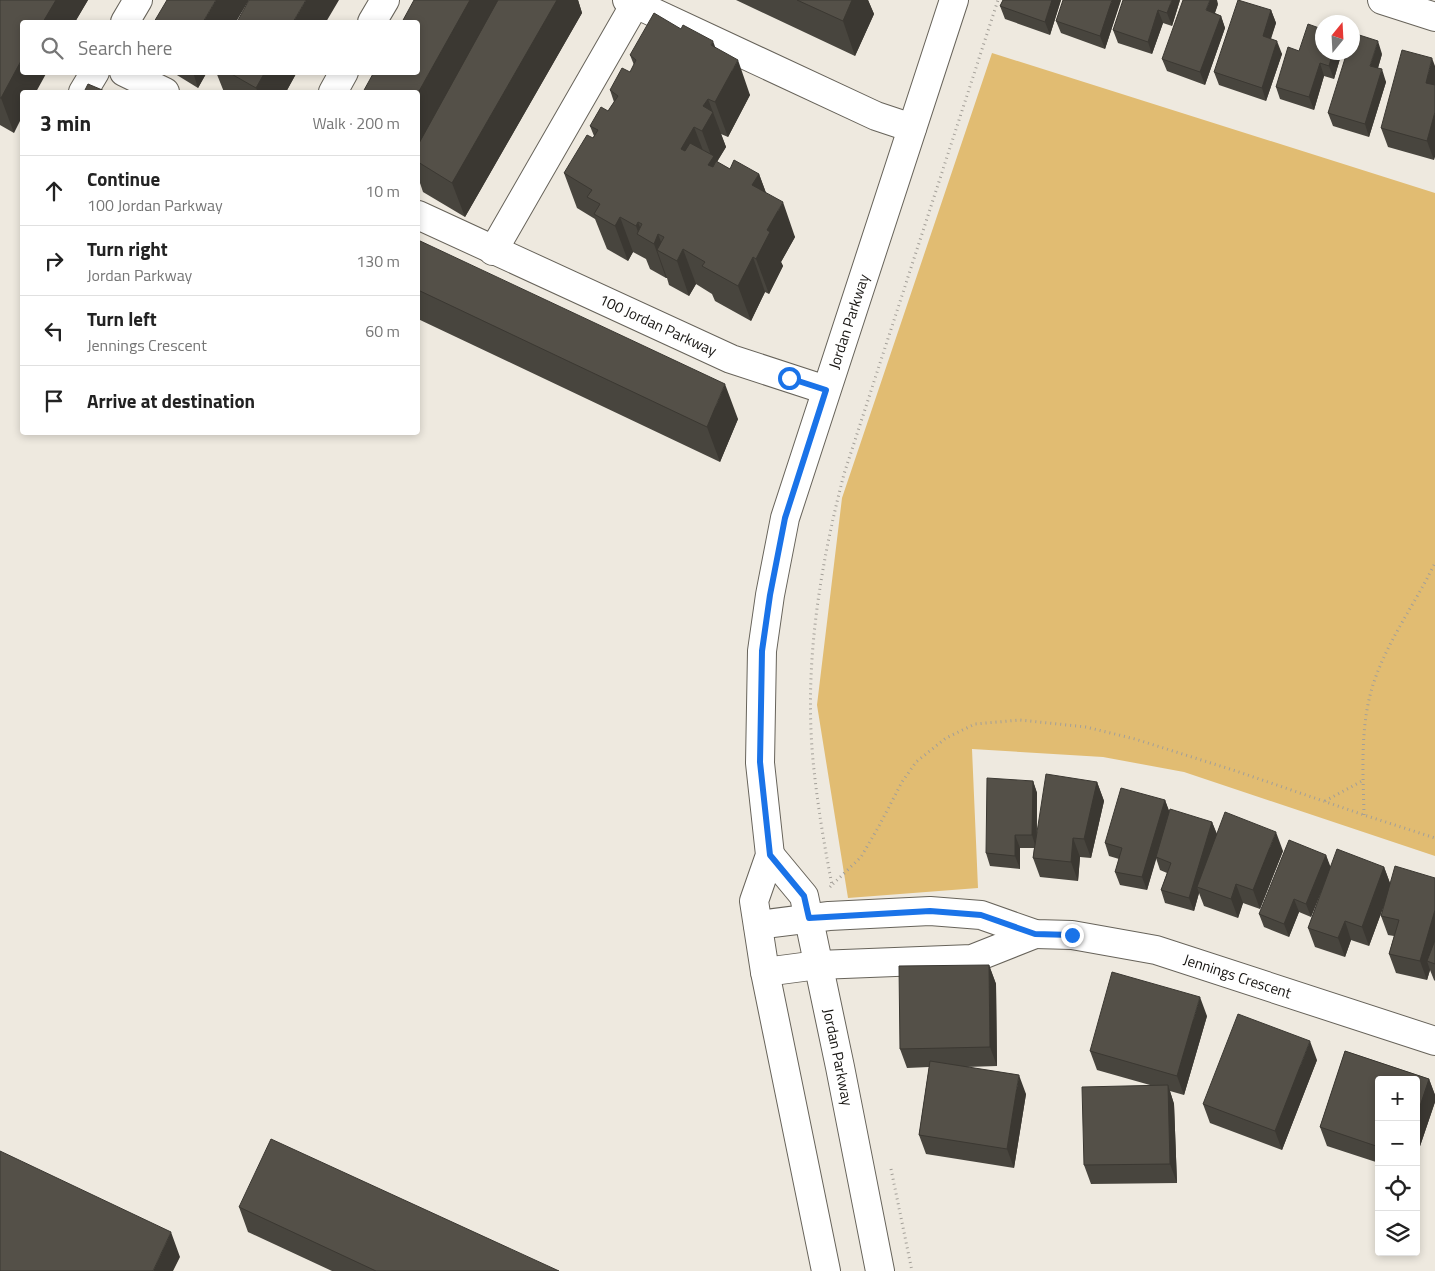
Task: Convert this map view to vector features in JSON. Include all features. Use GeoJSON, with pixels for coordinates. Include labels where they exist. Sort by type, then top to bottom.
{"type":"FeatureCollection","features":[{"type":"Feature","properties":{"kind":"street"},"geometry":{"type":"LineString","coordinates":[[125,20],[138,0]]}},
{"type":"Feature","properties":{"kind":"street"},"geometry":{"type":"LineString","coordinates":[[373,20],[385,0]]}},
{"type":"Feature","properties":{"kind":"street","name":"Jordan Parkway"},"geometry":{"type":"LineString","coordinates":[[826,1271],[765,972],[754,901],[770,855],[760,762],[762,651],[770,595],[785,518],[954,0]]}},
{"type":"Feature","properties":{"kind":"street"},"geometry":{"type":"LineString","coordinates":[[1382,0],[1435,17]]}},
{"type":"Feature","properties":{"kind":"street"},"geometry":{"type":"LineString","coordinates":[[493,251],[631,2],[876,116],[912,128]]}},
{"type":"Feature","properties":{"kind":"street"},"geometry":{"type":"LineString","coordinates":[[84,90],[93,75]]}},
{"type":"Feature","properties":{"kind":"street"},"geometry":{"type":"LineString","coordinates":[[130,75],[161,90]]}},
{"type":"Feature","properties":{"kind":"street"},"geometry":{"type":"LineString","coordinates":[[334,90],[342,75]]}},
{"type":"Feature","properties":{"kind":"street","name":"100 Jordan Parkway"},"geometry":{"type":"LineString","coordinates":[[420,216],[731,359],[826,390]]}},
{"type":"Feature","properties":{"kind":"street","name":"Jordan Parkway"},"geometry":{"type":"LineString","coordinates":[[770,855],[804,896],[880,1271]]}},
{"type":"Feature","properties":{"kind":"street","name":"Jennings Crescent"},"geometry":{"type":"LineString","coordinates":[[758,925],[809,918],[930,911],[981,915],[1035,934],[1072,935],[1156,950],[1435,1040]]}},
{"type":"Feature","properties":{"kind":"street","name":"Jennings Crescent"},"geometry":{"type":"LineString","coordinates":[[765,972],[818,964],[972,959],[1035,934]]}},
{"type":"Feature","properties":{"kind":"path"},"geometry":{"type":"LineString","coordinates":[[832,884],[825,850],[815,775],[812,725],[814,641],[830,528],[844,474],[998,0]]}},
{"type":"Feature","properties":{"kind":"path"},"geometry":{"type":"LineString","coordinates":[[1364,815],[1363,730],[1377,672],[1435,563]]}},
{"type":"Feature","properties":{"kind":"path"},"geometry":{"type":"LineString","coordinates":[[825,892],[861,857],[902,782],[916,762],[946,738],[975,724],[1020,720],[1086,728],[1135,739],[1435,838]]}},
{"type":"Feature","properties":{"kind":"path"},"geometry":{"type":"LineString","coordinates":[[1324,802],[1364,780]]}},
{"type":"Feature","properties":{"kind":"shaded area"},"geometry":{"type":"Polygon","coordinates":[[[992,53],[1435,193],[1435,856],[1184,772],[1103,757],[972,749],[978,888],[848,898],[817,705],[842,498],[992,53]]]}},
{"type":"Feature","properties":{"kind":"building"},"geometry":{"type":"Polygon","coordinates":[[[0,0],[56,0],[44,20],[20,20],[20,63],[0,98],[0,0]]]}},
{"type":"Feature","properties":{"kind":"building"},"geometry":{"type":"Polygon","coordinates":[[[167,0],[216,0],[204,20],[155,20],[167,0]]]}},
{"type":"Feature","properties":{"kind":"building"},"geometry":{"type":"Polygon","coordinates":[[[249,0],[306,0],[294,20],[238,20],[249,0]]]}},
{"type":"Feature","properties":{"kind":"building"},"geometry":{"type":"Polygon","coordinates":[[[414,0],[470,0],[420,90],[364,90],[372,75],[420,75],[420,20],[403,20],[414,0]]]}},
{"type":"Feature","properties":{"kind":"building"},"geometry":{"type":"Polygon","coordinates":[[[498,0],[557,0],[452,183],[420,163],[420,141],[498,0]]]}},
{"type":"Feature","properties":{"kind":"building"},"geometry":{"type":"Polygon","coordinates":[[[797,0],[852,0],[843,21],[797,0]]]}},
{"type":"Feature","properties":{"kind":"building"},"geometry":{"type":"Polygon","coordinates":[[[1003,0],[1052,0],[1045,22],[1000,6],[1003,0]]]}},
{"type":"Feature","properties":{"kind":"building"},"geometry":{"type":"Polygon","coordinates":[[[1063,0],[1112,0],[1100,36],[1056,21],[1063,0]]]}},
{"type":"Feature","properties":{"kind":"building"},"geometry":{"type":"Polygon","coordinates":[[[1123,0],[1172,0],[1167,13],[1158,10],[1148,42],[1113,30],[1123,0]]]}},
{"type":"Feature","properties":{"kind":"building"},"geometry":{"type":"Polygon","coordinates":[[[1183,0],[1210,0],[1206,10],[1221,16],[1200,72],[1162,59],[1183,0]]]}},
{"type":"Feature","properties":{"kind":"building"},"geometry":{"type":"Polygon","coordinates":[[[1238,0],[1271,10],[1263,36],[1277,41],[1262,88],[1214,72],[1238,0]]]}},
{"type":"Feature","properties":{"kind":"building"},"geometry":{"type":"Polygon","coordinates":[[[654,13],[681,29],[683,25],[713,41],[711,45],[738,60],[715,102],[708,99],[703,106],[713,112],[702,131],[694,127],[681,149],[685,151],[690,143],[714,156],[708,165],[713,167],[716,161],[730,169],[734,160],[759,174],[752,185],[783,202],[767,230],[770,232],[756,259],[753,257],[738,286],[702,266],[705,262],[683,249],[677,261],[657,250],[664,237],[658,234],[654,244],[637,234],[642,224],[638,222],[636,226],[620,217],[615,226],[594,214],[600,204],[587,197],[592,190],[564,173],[587,135],[593,138],[598,130],[590,126],[601,107],[608,111],[618,96],[610,90],[622,68],[630,72],[636,60],[630,55],[654,13]]]}},
{"type":"Feature","properties":{"kind":"building"},"geometry":{"type":"Polygon","coordinates":[[[1308,24],[1315,26],[1315,60],[1331,60],[1329,66],[1320,63],[1309,97],[1276,87],[1288,47],[1299,51],[1308,24]]]}},
{"type":"Feature","properties":{"kind":"building"},"geometry":{"type":"Polygon","coordinates":[[[1360,35],[1378,41],[1370,66],[1382,69],[1365,124],[1328,113],[1345,60],[1360,60],[1360,35]]]}},
{"type":"Feature","properties":{"kind":"building"},"geometry":{"type":"Polygon","coordinates":[[[1402,50],[1432,58],[1426,83],[1435,85],[1435,112],[1427,141],[1381,128],[1402,50]]]}},
{"type":"Feature","properties":{"kind":"building"},"geometry":{"type":"Polygon","coordinates":[[[233,75],[263,75],[256,88],[233,75]]]}},
{"type":"Feature","properties":{"kind":"building"},"geometry":{"type":"Polygon","coordinates":[[[88,84],[102,90],[85,90],[88,84]]]}},
{"type":"Feature","properties":{"kind":"building"},"geometry":{"type":"Polygon","coordinates":[[[420,241],[725,384],[707,427],[420,291],[420,241]]]}},
{"type":"Feature","properties":{"kind":"building"},"geometry":{"type":"Polygon","coordinates":[[[1046,774],[1097,782],[1084,839],[1073,838],[1071,862],[1033,858],[1046,774]]]}},
{"type":"Feature","properties":{"kind":"building"},"geometry":{"type":"Polygon","coordinates":[[[987,778],[1033,781],[1032,835],[1015,835],[1015,856],[986,853],[987,778]]]}},
{"type":"Feature","properties":{"kind":"building"},"geometry":{"type":"Polygon","coordinates":[[[1121,788],[1165,800],[1142,877],[1115,872],[1122,848],[1105,843],[1121,788]]]}},
{"type":"Feature","properties":{"kind":"building"},"geometry":{"type":"Polygon","coordinates":[[[1170,809],[1212,822],[1189,898],[1161,890],[1171,863],[1156,857],[1170,809]]]}},
{"type":"Feature","properties":{"kind":"building"},"geometry":{"type":"Polygon","coordinates":[[[1225,812],[1276,832],[1253,890],[1236,884],[1231,899],[1197,887],[1225,812]]]}},
{"type":"Feature","properties":{"kind":"building"},"geometry":{"type":"Polygon","coordinates":[[[1289,840],[1326,855],[1306,904],[1294,899],[1284,924],[1259,914],[1289,840]]]}},
{"type":"Feature","properties":{"kind":"building"},"geometry":{"type":"Polygon","coordinates":[[[1337,849],[1384,867],[1362,927],[1345,921],[1338,938],[1308,928],[1337,849]]]}},
{"type":"Feature","properties":{"kind":"building"},"geometry":{"type":"Polygon","coordinates":[[[1395,866],[1435,878],[1435,910],[1420,961],[1389,954],[1399,920],[1381,916],[1395,866]]]}},
{"type":"Feature","properties":{"kind":"building"},"geometry":{"type":"Polygon","coordinates":[[[1435,940],[1435,964],[1427,961],[1435,940]]]}},
{"type":"Feature","properties":{"kind":"building"},"geometry":{"type":"Polygon","coordinates":[[[989,965],[990,1047],[900,1049],[899,966],[989,965]]]}},
{"type":"Feature","properties":{"kind":"building"},"geometry":{"type":"Polygon","coordinates":[[[1112,972],[1200,997],[1177,1076],[1090,1051],[1112,972]]]}},
{"type":"Feature","properties":{"kind":"building"},"geometry":{"type":"Polygon","coordinates":[[[1238,1014],[1310,1041],[1275,1131],[1203,1104],[1238,1014]]]}},
{"type":"Feature","properties":{"kind":"building"},"geometry":{"type":"Polygon","coordinates":[[[1345,1051],[1420,1076],[1375,1076],[1375,1146],[1320,1127],[1345,1051]]]}},
{"type":"Feature","properties":{"kind":"building"},"geometry":{"type":"Polygon","coordinates":[[[930,1061],[1019,1075],[1007,1149],[919,1135],[930,1061]]]}},
{"type":"Feature","properties":{"kind":"building"},"geometry":{"type":"Polygon","coordinates":[[[1420,1076],[1429,1079],[1420,1106],[1420,1076]]]}},
{"type":"Feature","properties":{"kind":"building"},"geometry":{"type":"Polygon","coordinates":[[[1168,1085],[1170,1164],[1084,1165],[1082,1087],[1168,1085]]]}},
{"type":"Feature","properties":{"kind":"building"},"geometry":{"type":"Polygon","coordinates":[[[271,1139],[559,1271],[376,1271],[239,1207],[271,1139]]]}},
{"type":"Feature","properties":{"kind":"building"},"geometry":{"type":"Polygon","coordinates":[[[0,1151],[171,1232],[153,1271],[0,1271],[0,1151]]]}},
{"type":"Feature","properties":{"kind":"route"},"geometry":{"type":"LineString","coordinates":[[789,378],[826,390],[810,446],[785,518],[770,595],[762,651],[760,762],[770,855],[804,896],[809,918],[930,911],[981,915],[1035,934],[1072,935]]}}]}
